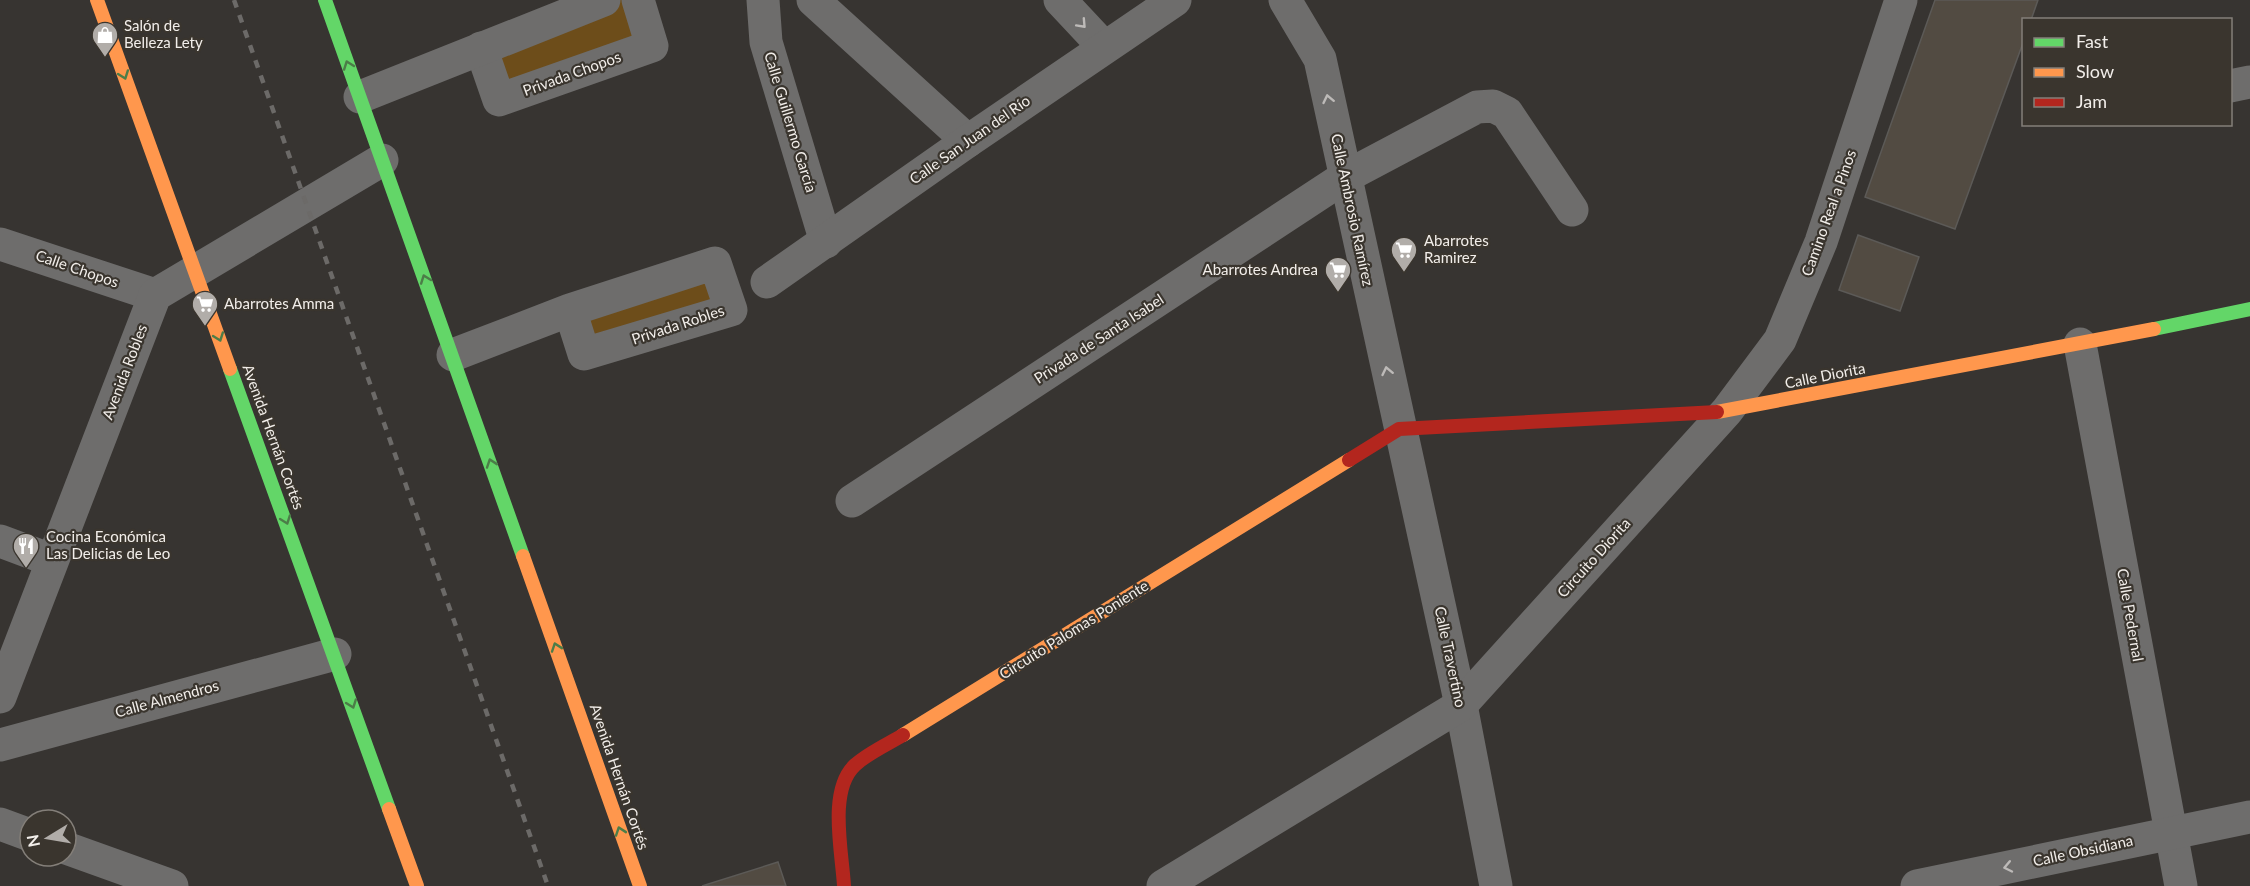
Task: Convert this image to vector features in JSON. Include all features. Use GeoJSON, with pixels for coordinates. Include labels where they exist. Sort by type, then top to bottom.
{"type":"FeatureCollection","features":[{"type":"Feature","properties":{"kind":"main road","name":"Avenida Hernán Cortés"},"geometry":{"type":"LineString","coordinates":[[325,0],[640,886]]}},
{"type":"Feature","properties":{"kind":"main road","name":"Avenida Hernán Cortés"},"geometry":{"type":"LineString","coordinates":[[93,2],[195,270],[417,886]]}},
{"type":"Feature","properties":{"kind":"main road","name":"Calle Diorita"},"geometry":{"type":"LineString","coordinates":[[1400,429],[1727,411],[2080,344],[2250,309]]}},
{"type":"Feature","properties":{"kind":"main road","name":"Circuito Palomas Poniente"},"geometry":{"type":"LineString","coordinates":[[844,886],[839,802],[843,781],[856,764],[1400,429]]}},
{"type":"Feature","properties":{"kind":"street"},"geometry":{"type":"LineString","coordinates":[[360,97],[604,0]]}},
{"type":"Feature","properties":{"kind":"street","name":"Privada Chopos"},"geometry":{"type":"LineString","coordinates":[[481,48],[499,100],[652,46],[638,0]]}},
{"type":"Feature","properties":{"kind":"street","name":"Calle Guillermo García"},"geometry":{"type":"LineString","coordinates":[[763,0],[766,42],[826,242]]}},
{"type":"Feature","properties":{"kind":"street"},"geometry":{"type":"LineString","coordinates":[[813,0],[968,141]]}},
{"type":"Feature","properties":{"kind":"street"},"geometry":{"type":"LineString","coordinates":[[1060,0],[1104,47]]}},
{"type":"Feature","properties":{"kind":"street","name":"Calle San Juan del Río"},"geometry":{"type":"LineString","coordinates":[[768,282],[968,141],[1175,0]]}},
{"type":"Feature","properties":{"kind":"street","name":"Calle Ambrosio Ramírez"},"geometry":{"type":"LineString","coordinates":[[1285,0],[1320,59],[1400,429]]}},
{"type":"Feature","properties":{"kind":"street","name":"Camino Real a Pinos"},"geometry":{"type":"LineString","coordinates":[[1727,411],[1780,340],[1821,242],[1901,0]]}},
{"type":"Feature","properties":{"kind":"street"},"geometry":{"type":"LineString","coordinates":[[2232,86],[2250,82]]}},
{"type":"Feature","properties":{"kind":"street","name":"Privada de Santa Isabel"},"geometry":{"type":"LineString","coordinates":[[852,501],[1345,177],[1477,107],[1493,106],[1507,112],[1572,210]]}},
{"type":"Feature","properties":{"kind":"street"},"geometry":{"type":"LineString","coordinates":[[155,295],[382,160]]}},
{"type":"Feature","properties":{"kind":"street","name":"Calle Chopos"},"geometry":{"type":"LineString","coordinates":[[0,243],[155,295]]}},
{"type":"Feature","properties":{"kind":"street","name":"Avenida Robles"},"geometry":{"type":"LineString","coordinates":[[0,697],[155,295]]}},
{"type":"Feature","properties":{"kind":"street"},"geometry":{"type":"LineString","coordinates":[[453,355],[570,310]]}},
{"type":"Feature","properties":{"kind":"street","name":"Calle Pedernal"},"geometry":{"type":"LineString","coordinates":[[2080,344],[2181,886]]}},
{"type":"Feature","properties":{"kind":"street","name":"Circuito Diorita"},"geometry":{"type":"LineString","coordinates":[[1461,705],[1727,411]]}},
{"type":"Feature","properties":{"kind":"street","name":"Calle Travertino"},"geometry":{"type":"LineString","coordinates":[[1400,429],[1461,705],[1496,886]]}},
{"type":"Feature","properties":{"kind":"street"},"geometry":{"type":"LineString","coordinates":[[0,541],[51,560]]}},
{"type":"Feature","properties":{"kind":"street","name":"Calle Almendros"},"geometry":{"type":"LineString","coordinates":[[0,745],[335,654]]}},
{"type":"Feature","properties":{"kind":"street"},"geometry":{"type":"LineString","coordinates":[[1163,886],[1461,705]]}},
{"type":"Feature","properties":{"kind":"street","name":"Calle Obsidiana"},"geometry":{"type":"LineString","coordinates":[[1917,886],[2250,818]]}},
{"type":"Feature","properties":{"kind":"street"},"geometry":{"type":"LineString","coordinates":[[0,824],[18,831]]}},
{"type":"Feature","properties":{"kind":"street"},"geometry":{"type":"LineString","coordinates":[[78,852],[172,886]]}},
{"type":"Feature","properties":{"kind":"shaded area"},"geometry":{"type":"Polygon","coordinates":[[[613,0],[634,0],[647,45],[501,97],[486,51],[613,0]]]}},
{"type":"Feature","properties":{"kind":"shaded area"},"geometry":{"type":"Polygon","coordinates":[[[713,266],[728,309],[586,349],[574,311],[713,266]]]}},
{"type":"Feature","properties":{"kind":"building"},"geometry":{"type":"Polygon","coordinates":[[[1935,0],[2038,0],[2032,18],[2022,18],[2022,45],[1955,229],[1865,197],[1935,0]]]}},
{"type":"Feature","properties":{"kind":"building"},"geometry":{"type":"Polygon","coordinates":[[[1858,235],[1919,257],[1900,311],[1839,290],[1858,235]]]}},
{"type":"Feature","properties":{"kind":"building"},"geometry":{"type":"Polygon","coordinates":[[[778,862],[786,886],[702,886],[778,862]]]}},
{"type":"Feature","properties":{"kind":"railway"},"geometry":{"type":"LineString","coordinates":[[234,0],[548,886]]}},
{"type":"Feature","properties":{"kind":"traffic: fast"},"geometry":{"type":"LineString","coordinates":[[325,0],[523,556]]}},
{"type":"Feature","properties":{"kind":"traffic: fast"},"geometry":{"type":"LineString","coordinates":[[2154,329],[2250,309]]}},
{"type":"Feature","properties":{"kind":"traffic: fast"},"geometry":{"type":"LineString","coordinates":[[230,369],[389,809]]}},
{"type":"Feature","properties":{"kind":"traffic: slow"},"geometry":{"type":"LineString","coordinates":[[97,0],[230,369]]}},
{"type":"Feature","properties":{"kind":"traffic: slow"},"geometry":{"type":"LineString","coordinates":[[1717,412],[2154,329]]}},
{"type":"Feature","properties":{"kind":"traffic: slow"},"geometry":{"type":"LineString","coordinates":[[903,735],[1349,460]]}},
{"type":"Feature","properties":{"kind":"traffic: slow"},"geometry":{"type":"LineString","coordinates":[[523,556],[640,886]]}},
{"type":"Feature","properties":{"kind":"traffic: slow"},"geometry":{"type":"LineString","coordinates":[[389,809],[417,886]]}},
{"type":"Feature","properties":{"kind":"traffic: jam"},"geometry":{"type":"LineString","coordinates":[[1349,460],[1399,429],[1717,412]]}},
{"type":"Feature","properties":{"kind":"traffic: jam"},"geometry":{"type":"LineString","coordinates":[[844,886],[839,839],[839,805],[847,776],[860,761],[903,735]]}},
{"type":"Feature","properties":{"kind":"place","name":"Salón de Belleza Lety"},"geometry":{"type":"Point","coordinates":[105,58]}},
{"type":"Feature","properties":{"kind":"place","name":"Abarrotes Ramirez"},"geometry":{"type":"Point","coordinates":[1404,273]}},
{"type":"Feature","properties":{"kind":"place","name":"Abarrotes Andrea"},"geometry":{"type":"Point","coordinates":[1338,293]}},
{"type":"Feature","properties":{"kind":"place","name":"Abarrotes Amma"},"geometry":{"type":"Point","coordinates":[205,327]}},
{"type":"Feature","properties":{"kind":"place","name":"Cocina Económica Las Delicias de Leo"},"geometry":{"type":"Point","coordinates":[26,569]}}]}
